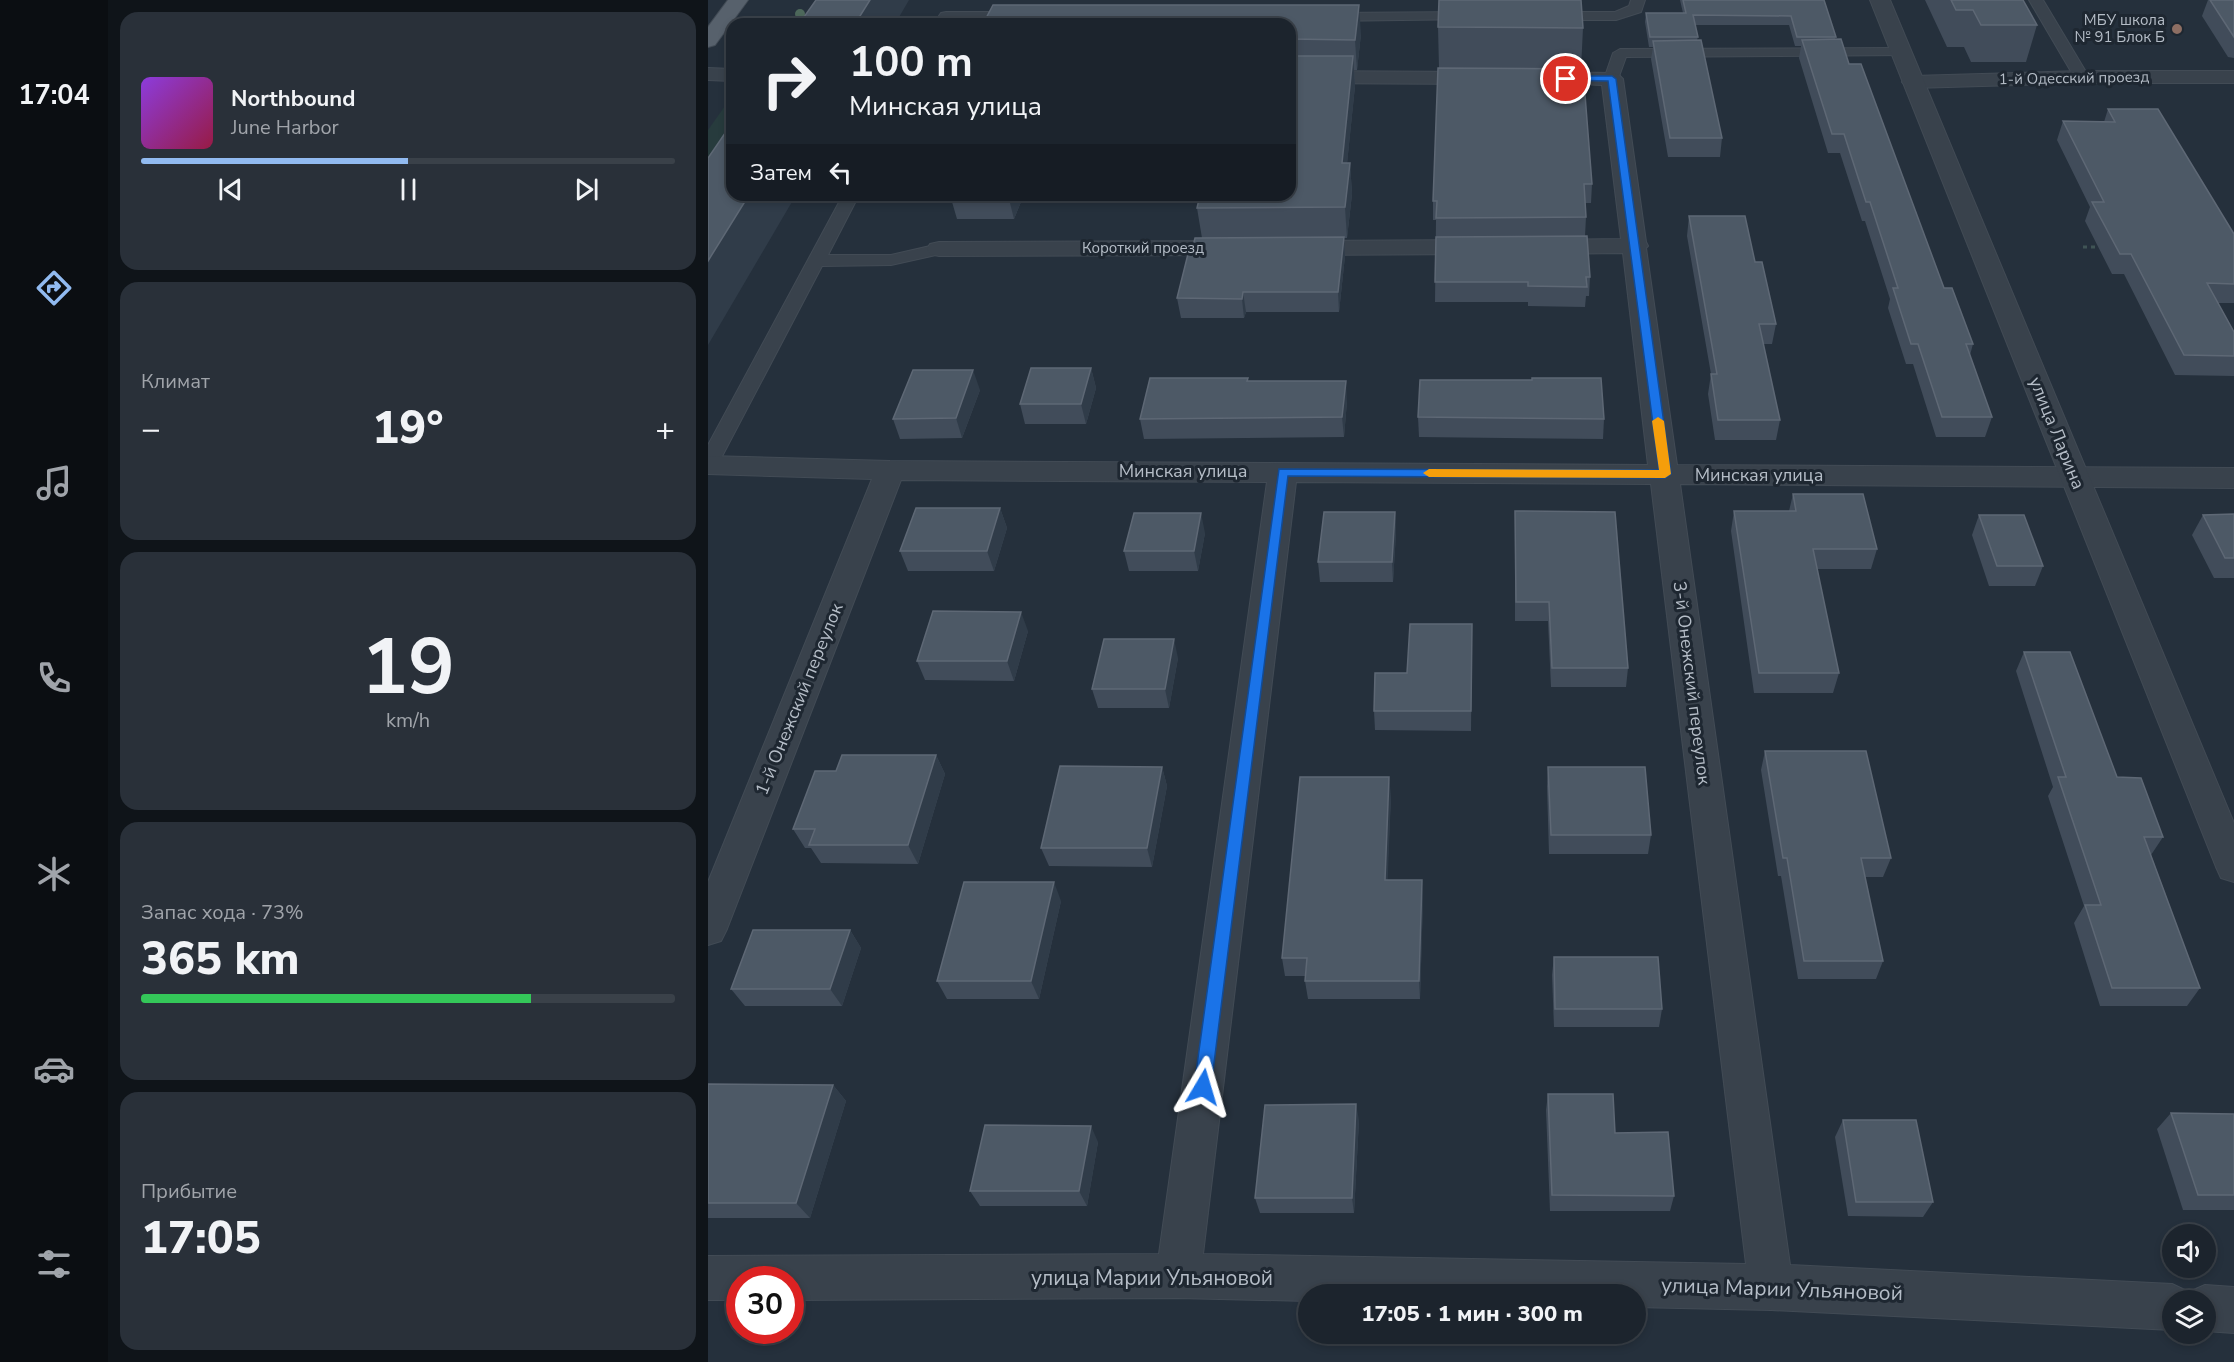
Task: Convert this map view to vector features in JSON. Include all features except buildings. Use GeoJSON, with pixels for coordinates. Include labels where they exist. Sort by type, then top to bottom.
{"type":"FeatureCollection","features":[{"type":"Feature","properties":{"kind":"main road"},"geometry":{"type":"LineString","coordinates":[[708,41],[738,0]]}},
{"type":"Feature","properties":{"kind":"street","name":"улица Ларина"},"geometry":{"type":"LineString","coordinates":[[1880,0],[2234,867]]}},
{"type":"Feature","properties":{"kind":"street"},"geometry":{"type":"LineString","coordinates":[[1296,77],[1511,78],[1616,66]]}},
{"type":"Feature","properties":{"kind":"street","name":"3-й Онежский переулок"},"geometry":{"type":"LineString","coordinates":[[1616,66],[1636,246],[1771,1287]]}},
{"type":"Feature","properties":{"kind":"street"},"geometry":{"type":"LineString","coordinates":[[708,74],[726,75]]}},
{"type":"Feature","properties":{"kind":"street","name":"1-й Одесский проезд"},"geometry":{"type":"LineString","coordinates":[[1913,82],[2081,77],[2227,77]]}},
{"type":"Feature","properties":{"kind":"street"},"geometry":{"type":"LineString","coordinates":[[2227,77],[2234,95]]}},
{"type":"Feature","properties":{"kind":"street","name":"Короткий проезд"},"geometry":{"type":"LineString","coordinates":[[939,249],[1636,246]]}},
{"type":"Feature","properties":{"kind":"street","name":"Минская улица"},"geometry":{"type":"LineString","coordinates":[[708,464],[890,470],[2234,478]]}},
{"type":"Feature","properties":{"kind":"street","name":"1-й Онежский переулок"},"geometry":{"type":"LineString","coordinates":[[708,929],[890,470]]}},
{"type":"Feature","properties":{"kind":"street"},"geometry":{"type":"LineString","coordinates":[[1178,1276],[1283,472]]}},
{"type":"Feature","properties":{"kind":"street","name":"улица Марии Ульяновой"},"geometry":{"type":"LineString","coordinates":[[708,1278],[1178,1276],[1771,1287],[2162,1307]]}},
{"type":"Feature","properties":{"kind":"street"},"geometry":{"type":"LineString","coordinates":[[2216,1309],[2234,1310]]}},
{"type":"Feature","properties":{"kind":"lane"},"geometry":{"type":"LineString","coordinates":[[945,18],[955,0]]}},
{"type":"Feature","properties":{"kind":"lane"},"geometry":{"type":"LineString","coordinates":[[1532,16],[1616,16],[1636,9],[1638,0]]}},
{"type":"Feature","properties":{"kind":"lane"},"geometry":{"type":"LineString","coordinates":[[2036,0],[2081,77]]}},
{"type":"Feature","properties":{"kind":"lane"},"geometry":{"type":"LineString","coordinates":[[987,18],[1030,16]]}},
{"type":"Feature","properties":{"kind":"lane"},"geometry":{"type":"LineString","coordinates":[[1318,17],[1485,16]]}},
{"type":"Feature","properties":{"kind":"lane"},"geometry":{"type":"LineString","coordinates":[[1616,16],[1616,66],[1901,52]]}},
{"type":"Feature","properties":{"kind":"lane"},"geometry":{"type":"LineString","coordinates":[[708,464],[848,201]]}},
{"type":"Feature","properties":{"kind":"lane"},"geometry":{"type":"LineString","coordinates":[[816,261],[891,260],[939,249]]}},
{"type":"Feature","properties":{"kind":"path"},"geometry":{"type":"LineString","coordinates":[[2084,247],[2098,247]]}},
{"type":"Feature","properties":{"kind":"green space"},"geometry":{"type":"Polygon","coordinates":[[[726,104],[726,152],[708,179],[708,130],[726,104]]]}},
{"type":"Feature","properties":{"kind":"slow traffic"},"geometry":{"type":"LineString","coordinates":[[1429,473],[1665,474],[1658,421]]}},
{"type":"Feature","properties":{"kind":"place","name":"МБУ школа № 91 Блок Б"},"geometry":{"type":"Point","coordinates":[2177,29]}},
{"type":"Feature","properties":{"kind":"route"},"geometry":{"type":"LineString","coordinates":[[1203,1087],[1283,472],[1665,474],[1612,79],[1566,79]]}}]}
